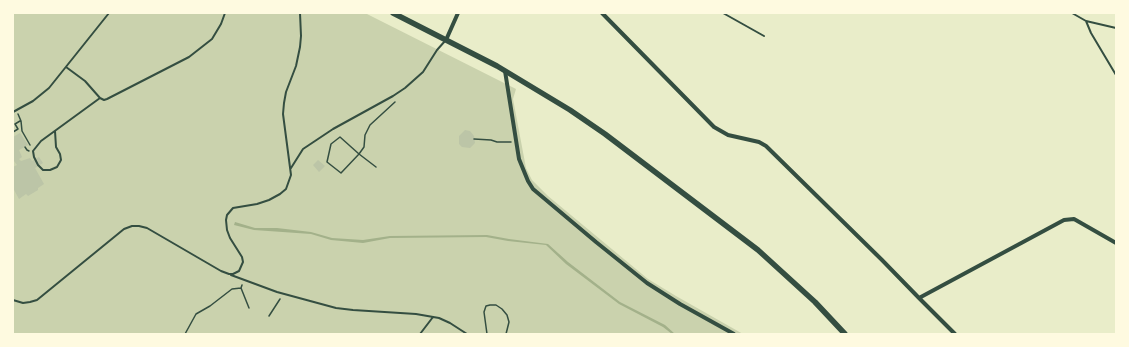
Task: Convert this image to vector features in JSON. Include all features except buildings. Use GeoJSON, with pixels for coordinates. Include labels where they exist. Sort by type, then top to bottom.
{"type":"FeatureCollection","features":[{"type":"Feature","properties":{"kind":"main road"},"geometry":{"type":"LineString","coordinates":[[393,13],[505,71],[570,110],[605,134],[758,250],[815,302],[845,334]]}},
{"type":"Feature","properties":{"kind":"street"},"geometry":{"type":"LineString","coordinates":[[446,40],[458,13]]}},
{"type":"Feature","properties":{"kind":"street"},"geometry":{"type":"LineString","coordinates":[[602,13],[714,127],[728,135],[759,142],[766,146],[955,334]]}},
{"type":"Feature","properties":{"kind":"street"},"geometry":{"type":"LineString","coordinates":[[505,71],[519,159],[533,189],[647,283],[680,304],[734,334]]}},
{"type":"Feature","properties":{"kind":"street"},"geometry":{"type":"LineString","coordinates":[[919,298],[1064,220],[1074,219],[1116,243]]}},
{"type":"Feature","properties":{"kind":"lane"},"geometry":{"type":"LineString","coordinates":[[14,111],[42,95],[109,13]]}},
{"type":"Feature","properties":{"kind":"lane"},"geometry":{"type":"LineString","coordinates":[[66,67],[85,81],[100,98],[104,100],[107,99],[189,57],[212,39],[221,24],[225,13]]}},
{"type":"Feature","properties":{"kind":"lane"},"geometry":{"type":"LineString","coordinates":[[228,274],[233,274],[239,271],[242,262],[242,257],[230,238],[227,230],[226,220],[229,212],[233,208],[263,202],[280,194],[289,182],[291,168],[283,114],[286,92],[296,66],[300,47],[300,13]]}},
{"type":"Feature","properties":{"kind":"lane"},"geometry":{"type":"LineString","coordinates":[[723,13],[764,36]]}},
{"type":"Feature","properties":{"kind":"lane"},"geometry":{"type":"LineString","coordinates":[[1072,13],[1086,21],[1116,28]]}},
{"type":"Feature","properties":{"kind":"lane"},"geometry":{"type":"LineString","coordinates":[[1086,21],[1091,33],[1116,75]]}},
{"type":"Feature","properties":{"kind":"lane"},"geometry":{"type":"LineString","coordinates":[[291,168],[303,149],[333,129],[405,88],[423,72],[437,50],[446,40]]}},
{"type":"Feature","properties":{"kind":"lane"},"geometry":{"type":"LineString","coordinates":[[55,131],[56,147],[60,154],[61,160],[57,167],[50,170],[43,170],[38,165],[33,151],[41,141],[100,98]]}},
{"type":"Feature","properties":{"kind":"lane"},"geometry":{"type":"LineString","coordinates":[[13,300],[23,303],[36,300],[124,229],[132,226],[140,226],[147,228],[221,271],[283,293],[336,308],[416,314],[433,317],[450,323],[467,334]]}},
{"type":"Feature","properties":{"kind":"lane"},"geometry":{"type":"LineString","coordinates":[[420,334],[433,317]]}},
{"type":"Feature","properties":{"kind":"path"},"geometry":{"type":"LineString","coordinates":[[376,167],[359,154],[340,137],[331,144],[327,162],[342,173],[359,154],[364,147],[365,135],[370,125],[395,102]]}},
{"type":"Feature","properties":{"kind":"path"},"geometry":{"type":"LineString","coordinates":[[14,111],[21,120],[22,131],[32,148]]}},
{"type":"Feature","properties":{"kind":"path"},"geometry":{"type":"LineString","coordinates":[[13,132],[18,129],[15,124],[21,120]]}},
{"type":"Feature","properties":{"kind":"path"},"geometry":{"type":"LineString","coordinates":[[474,139],[506,143],[516,141]]}},
{"type":"Feature","properties":{"kind":"path"},"geometry":{"type":"LineString","coordinates":[[244,280],[241,288],[249,308]]}},
{"type":"Feature","properties":{"kind":"path"},"geometry":{"type":"LineString","coordinates":[[185,334],[196,314],[210,306],[232,289],[241,288]]}},
{"type":"Feature","properties":{"kind":"path"},"geometry":{"type":"LineString","coordinates":[[269,316],[283,293]]}},
{"type":"Feature","properties":{"kind":"path"},"geometry":{"type":"LineString","coordinates":[[487,334],[484,312],[486,306],[496,305],[507,315],[509,322],[506,334]]}},
{"type":"Feature","properties":{"kind":"shaded area"},"geometry":{"type":"Polygon","coordinates":[[[13,13],[365,13],[516,89],[513,99],[526,168],[532,180],[548,196],[648,279],[743,334],[13,334],[13,13]]]}},
{"type":"Feature","properties":{"kind":"shaded area"},"geometry":{"type":"Polygon","coordinates":[[[235,222],[255,228],[277,228],[311,232],[332,238],[363,240],[390,236],[487,235],[548,244],[568,262],[620,302],[665,325],[675,334],[672,334],[663,327],[619,304],[566,264],[546,245],[486,237],[390,238],[363,243],[331,240],[311,234],[254,230],[234,225],[235,222]]]}}]}
